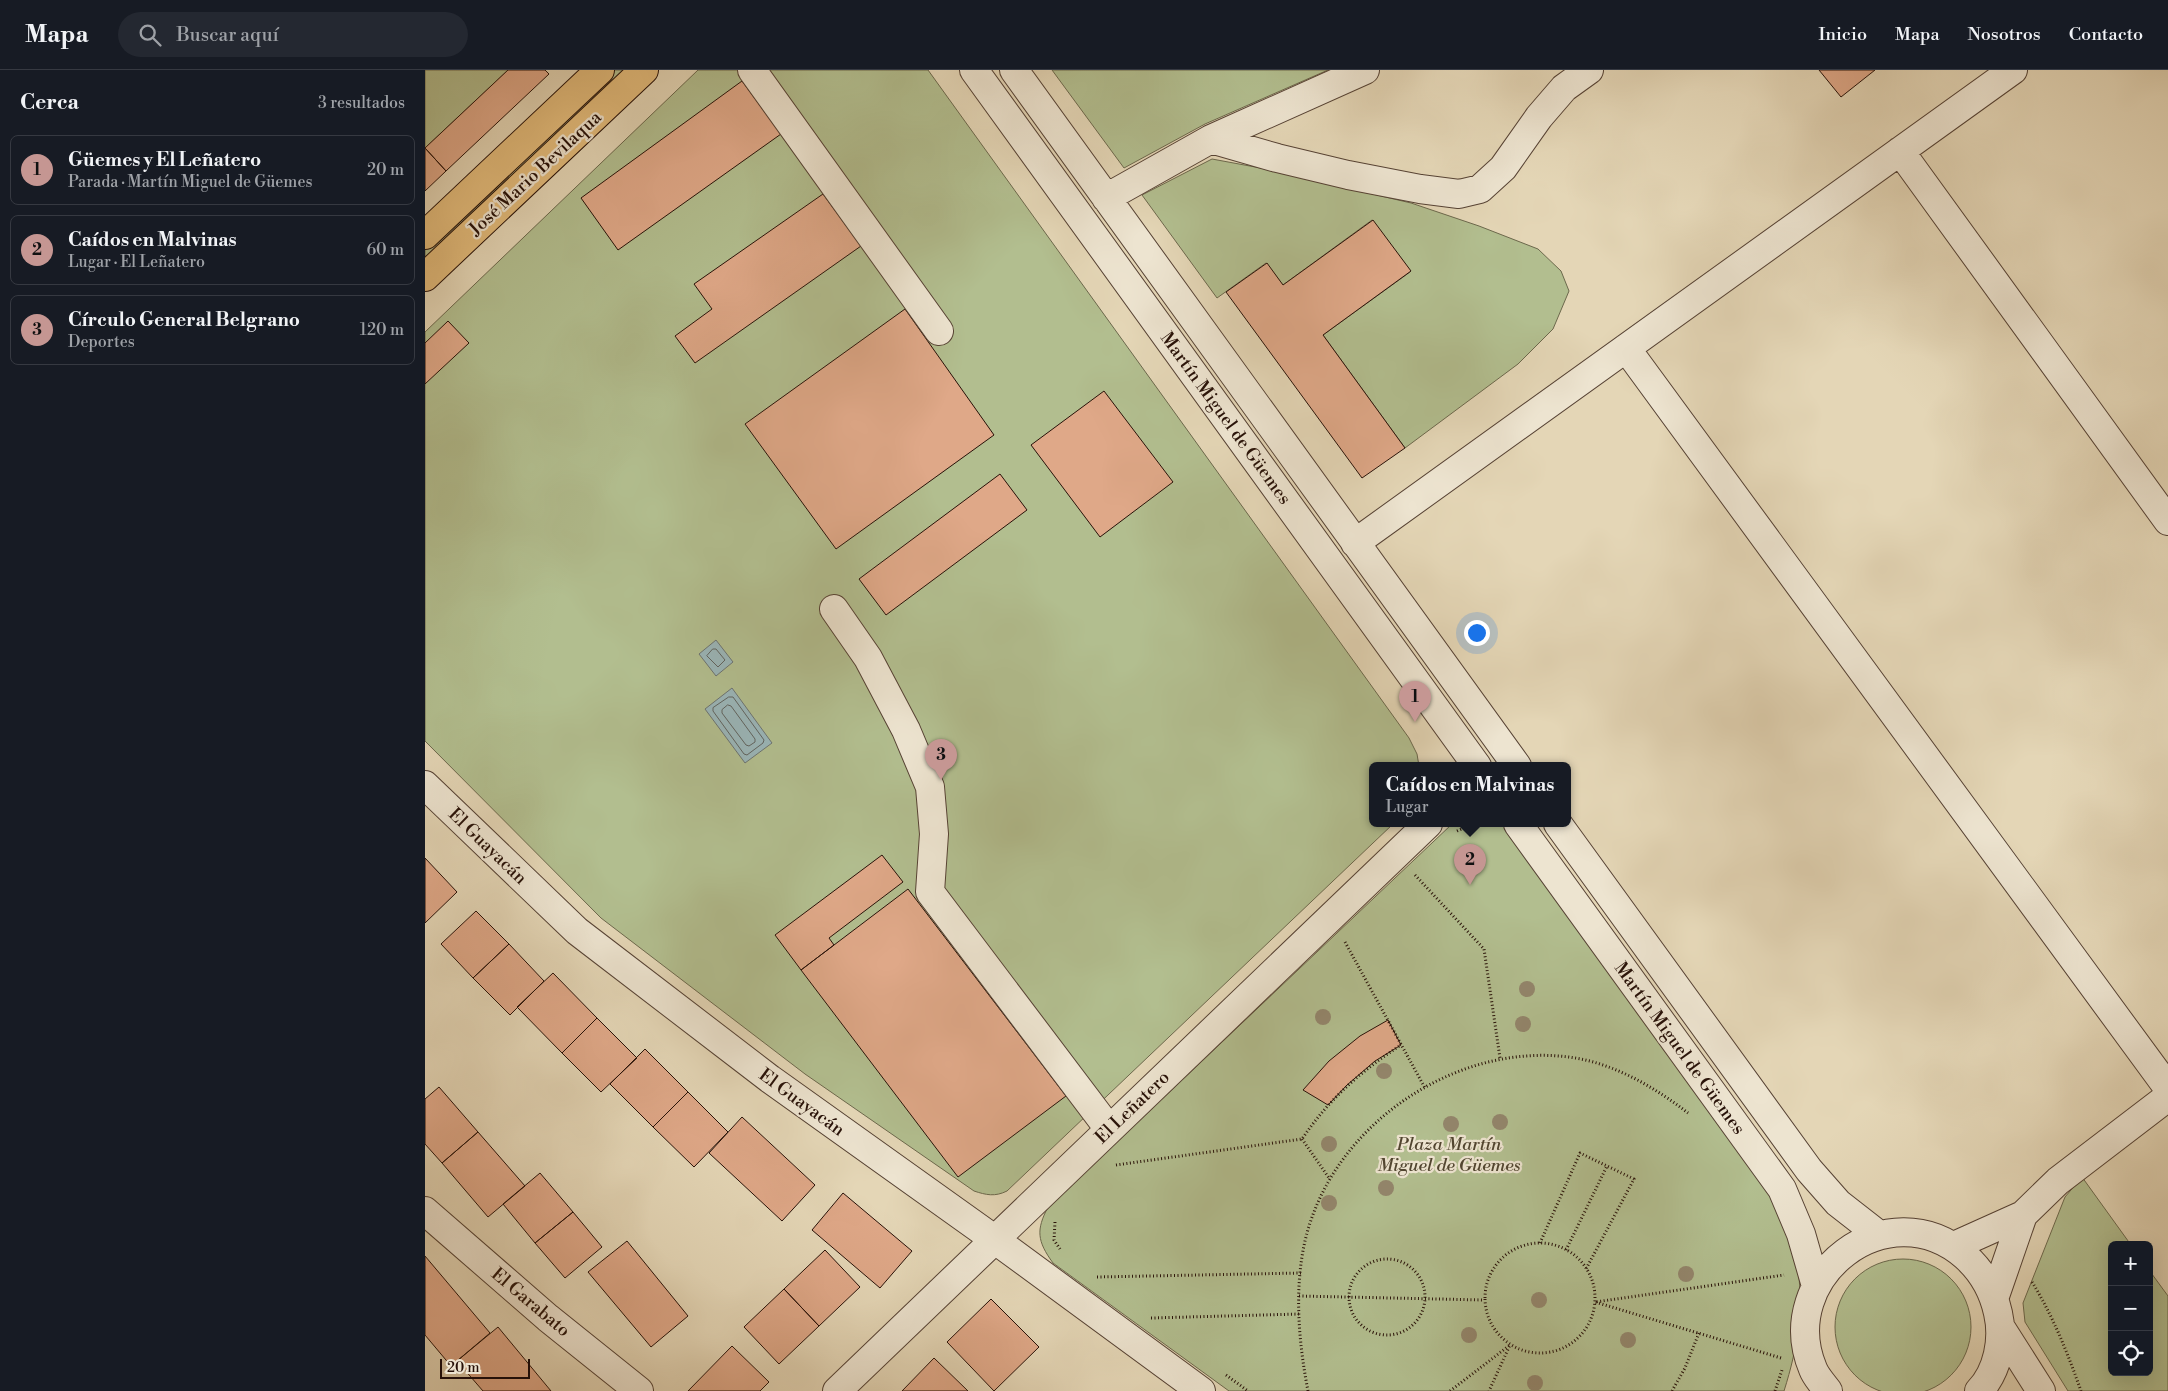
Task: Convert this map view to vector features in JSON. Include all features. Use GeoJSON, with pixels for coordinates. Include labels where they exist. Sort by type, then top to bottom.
{"type":"FeatureCollection","features":[{"type":"Feature","properties":{"kind":"main road","name":"José Mario Bevilaqua"},"geometry":{"type":"LineString","coordinates":[[425,235],[600,70]]}},
{"type":"Feature","properties":{"kind":"main road","name":"José Mario Bevilaqua"},"geometry":{"type":"LineString","coordinates":[[425,277],[644,70]]}},
{"type":"Feature","properties":{"kind":"street"},"geometry":{"type":"LineString","coordinates":[[752,70],[939,331]]}},
{"type":"Feature","properties":{"kind":"street","name":"Martín Miguel de Güemes"},"geometry":{"type":"LineString","coordinates":[[974,70],[1474,762]]}},
{"type":"Feature","properties":{"kind":"street","name":"Martín Miguel de Güemes"},"geometry":{"type":"LineString","coordinates":[[1014,70],[1355,543],[1503,761]]}},
{"type":"Feature","properties":{"kind":"street"},"geometry":{"type":"LineString","coordinates":[[1107,198],[1211,139],[1365,70]]}},
{"type":"Feature","properties":{"kind":"street"},"geometry":{"type":"LineString","coordinates":[[1211,139],[1277,158],[1348,175],[1420,189],[1459,194],[1480,189],[1503,168],[1539,116],[1564,88],[1589,70]]}},
{"type":"Feature","properties":{"kind":"street"},"geometry":{"type":"LineString","coordinates":[[1355,543],[2013,70]]}},
{"type":"Feature","properties":{"kind":"street"},"geometry":{"type":"LineString","coordinates":[[1900,151],[2168,521]]}},
{"type":"Feature","properties":{"kind":"street"},"geometry":{"type":"LineString","coordinates":[[1626,348],[2168,1088]]}},
{"type":"Feature","properties":{"kind":"street"},"geometry":{"type":"LineString","coordinates":[[834,609],[868,658],[906,730],[930,788],[934,834],[930,892],[1109,1129]]}},
{"type":"Feature","properties":{"kind":"street","name":"El Guayacán"},"geometry":{"type":"LineString","coordinates":[[425,786],[577,931],[770,1080],[994,1239],[1201,1391]]}},
{"type":"Feature","properties":{"kind":"street","name":"El Leñatero"},"geometry":{"type":"LineString","coordinates":[[837,1391],[1425,827]]}},
{"type":"Feature","properties":{"kind":"street","name":"Martín Miguel de Güemes"},"geometry":{"type":"LineString","coordinates":[[1520,827],[1782,1190],[1801,1234],[1815,1286]]}},
{"type":"Feature","properties":{"kind":"street","name":"Martín Miguel de Güemes"},"geometry":{"type":"LineString","coordinates":[[1560,827],[1809,1170],[1838,1203],[1879,1236]]}},
{"type":"Feature","properties":{"kind":"street"},"geometry":{"type":"LineString","coordinates":[[1954,1246],[2023,1215],[2057,1180],[2168,1097]]}},
{"type":"Feature","properties":{"kind":"street","name":"El Garabato"},"geometry":{"type":"LineString","coordinates":[[425,1211],[548,1318],[639,1391]]}},
{"type":"Feature","properties":{"kind":"street"},"geometry":{"type":"LineString","coordinates":[[1995,1296],[2023,1215]]}},
{"type":"Feature","properties":{"kind":"street"},"geometry":{"type":"LineString","coordinates":[[1815,1384],[1806,1342],[1806,1313],[1815,1286],[1827,1268],[1859,1242],[1879,1236],[1905,1232],[1930,1236],[1954,1246],[1978,1268],[1995,1296],[2001,1328],[1997,1358],[1985,1385],[1979,1391]]}},
{"type":"Feature","properties":{"kind":"street"},"geometry":{"type":"LineString","coordinates":[[2001,1328],[2041,1391]]}},
{"type":"Feature","properties":{"kind":"path"},"geometry":{"type":"LineString","coordinates":[[1451,836],[1465,827]]}},
{"type":"Feature","properties":{"kind":"path"},"geometry":{"type":"LineString","coordinates":[[1409,877],[1419,867]]}},
{"type":"Feature","properties":{"kind":"path"},"geometry":{"type":"LineString","coordinates":[[1413,873],[1484,950],[1500,1058]]}},
{"type":"Feature","properties":{"kind":"path"},"geometry":{"type":"LineString","coordinates":[[1336,947],[1343,940],[1425,1088]]}},
{"type":"Feature","properties":{"kind":"path"},"geometry":{"type":"LineString","coordinates":[[1108,1166],[1302,1139],[1319,1115],[1347,1085],[1375,1061],[1401,1045]]}},
{"type":"Feature","properties":{"kind":"path"},"geometry":{"type":"LineString","coordinates":[[1308,1391],[1302,1362],[1299,1296],[1303,1253],[1313,1213],[1329,1178],[1354,1144],[1390,1111],[1425,1088],[1457,1072],[1500,1058],[1534,1056],[1581,1060],[1624,1073],[1671,1100],[1692,1115]]}},
{"type":"Feature","properties":{"kind":"path"},"geometry":{"type":"LineString","coordinates":[[1302,1139],[1329,1178]]}},
{"type":"Feature","properties":{"kind":"path"},"geometry":{"type":"LineString","coordinates":[[1541,1243],[1580,1153],[1634,1179],[1586,1269]]}},
{"type":"Feature","properties":{"kind":"path"},"geometry":{"type":"LineString","coordinates":[[1566,1250],[1607,1166]]}},
{"type":"Feature","properties":{"kind":"path"},"geometry":{"type":"LineString","coordinates":[[1056,1220],[1054,1240],[1059,1249],[1067,1255]]}},
{"type":"Feature","properties":{"kind":"path"},"geometry":{"type":"LineString","coordinates":[[1541,1243],[1566,1250],[1577,1258],[1586,1269],[1593,1284],[1595,1302],[1590,1321],[1580,1336],[1565,1347],[1547,1353],[1527,1352],[1510,1345],[1497,1333],[1488,1318],[1484,1300],[1487,1282],[1495,1266],[1507,1254],[1523,1246],[1541,1243]]}},
{"type":"Feature","properties":{"kind":"path"},"geometry":{"type":"LineString","coordinates":[[1388,1259],[1400,1261],[1411,1267],[1419,1276],[1424,1287],[1426,1299],[1423,1312],[1406,1331],[1393,1335],[1380,1335],[1367,1331],[1357,1322],[1351,1310],[1348,1297],[1353,1280],[1365,1266],[1376,1260],[1388,1259]]}},
{"type":"Feature","properties":{"kind":"path"},"geometry":{"type":"LineString","coordinates":[[1089,1272],[1105,1283]]}},
{"type":"Feature","properties":{"kind":"path"},"geometry":{"type":"LineString","coordinates":[[1097,1277],[1301,1272]]}},
{"type":"Feature","properties":{"kind":"path"},"geometry":{"type":"LineString","coordinates":[[1595,1302],[1790,1274]]}},
{"type":"Feature","properties":{"kind":"path"},"geometry":{"type":"LineString","coordinates":[[2027,1275],[2043,1300],[2073,1367],[2081,1391]]}},
{"type":"Feature","properties":{"kind":"path"},"geometry":{"type":"LineString","coordinates":[[1299,1296],[1484,1300]]}},
{"type":"Feature","properties":{"kind":"path"},"geometry":{"type":"LineString","coordinates":[[1595,1302],[1786,1359]]}},
{"type":"Feature","properties":{"kind":"path"},"geometry":{"type":"LineString","coordinates":[[1157,1323],[1150,1318],[1300,1314]]}},
{"type":"Feature","properties":{"kind":"path"},"geometry":{"type":"LineString","coordinates":[[1672,1391],[1685,1368],[1699,1333]]}},
{"type":"Feature","properties":{"kind":"path"},"geometry":{"type":"LineString","coordinates":[[1450,1391],[1510,1345]]}},
{"type":"Feature","properties":{"kind":"path"},"geometry":{"type":"LineString","coordinates":[[1489,1391],[1510,1345]]}},
{"type":"Feature","properties":{"kind":"path"},"geometry":{"type":"LineString","coordinates":[[1775,1391],[1783,1367]]}},
{"type":"Feature","properties":{"kind":"path"},"geometry":{"type":"LineString","coordinates":[[1225,1374],[1248,1391]]}},
{"type":"Feature","properties":{"kind":"green space"},"geometry":{"type":"Polygon","coordinates":[[[425,70],[508,70],[425,148],[425,70]]]}},
{"type":"Feature","properties":{"kind":"green space"},"geometry":{"type":"Polygon","coordinates":[[[612,70],[626,70],[425,260],[425,247],[612,70]]]}},
{"type":"Feature","properties":{"kind":"green space"},"geometry":{"type":"Polygon","coordinates":[[[698,70],[928,70],[1409,738],[1417,754],[1418,762],[1369,762],[1369,827],[1390,827],[1007,1191],[994,1195],[974,1191],[805,1074],[601,918],[425,741],[425,332],[698,70]]]}},
{"type":"Feature","properties":{"kind":"green space"},"geometry":{"type":"Polygon","coordinates":[[[1052,70],[1328,70],[1205,124],[1124,168],[1052,70]]]}},
{"type":"Feature","properties":{"kind":"green space"},"geometry":{"type":"Polygon","coordinates":[[[1212,159],[1266,169],[1411,203],[1479,226],[1538,249],[1561,271],[1569,291],[1553,329],[1518,364],[1405,448],[1323,335],[1410,272],[1372,220],[1283,285],[1266,263],[1217,298],[1142,195],[1212,159]]]}},
{"type":"Feature","properties":{"kind":"green space","name":"Plaza Martín Miguel de Güemes"},"geometry":{"type":"Polygon","coordinates":[[[1449,827],[1504,827],[1770,1194],[1795,1255],[1800,1289],[1797,1340],[1784,1391],[1229,1391],[1053,1263],[1041,1242],[1040,1235],[1041,1222],[1048,1207],[1449,827]]]}},
{"type":"Feature","properties":{"kind":"green space"},"geometry":{"type":"Polygon","coordinates":[[[2082,1177],[2128,1241],[2108,1241],[2108,1376],[2153,1376],[2153,1275],[2168,1296],[2168,1391],[2068,1391],[2025,1322],[2023,1303],[2065,1197],[2082,1177]]]}},
{"type":"Feature","properties":{"kind":"green space"},"geometry":{"type":"Polygon","coordinates":[[[1890,1260],[1916,1260],[1941,1270],[1960,1289],[1970,1314],[1970,1340],[1960,1365],[1941,1384],[1922,1392],[1884,1392],[1865,1384],[1846,1365],[1836,1340],[1836,1314],[1846,1289],[1865,1270],[1890,1260]]]}},
{"type":"Feature","properties":{"kind":"water"},"geometry":{"type":"Polygon","coordinates":[[[716,640],[733,662],[716,676],[699,654],[716,640]]]}},
{"type":"Feature","properties":{"kind":"water"},"geometry":{"type":"Polygon","coordinates":[[[732,688],[772,743],[745,763],[705,709],[732,688]]]}},
{"type":"Feature","properties":{"kind":"building"},"geometry":{"type":"Polygon","coordinates":[[[508,70],[545,70],[549,74],[446,171],[425,148],[508,70]]]}},
{"type":"Feature","properties":{"kind":"building"},"geometry":{"type":"Polygon","coordinates":[[[1819,70],[1875,70],[1841,97],[1819,70]]]}},
{"type":"Feature","properties":{"kind":"building"},"geometry":{"type":"Polygon","coordinates":[[[742,81],[781,134],[618,250],[581,198],[742,81]]]}},
{"type":"Feature","properties":{"kind":"building"},"geometry":{"type":"Polygon","coordinates":[[[425,148],[446,171],[425,191],[425,148]]]}},
{"type":"Feature","properties":{"kind":"building"},"geometry":{"type":"Polygon","coordinates":[[[823,194],[861,246],[695,363],[675,336],[712,309],[694,284],[823,194]]]}},
{"type":"Feature","properties":{"kind":"building"},"geometry":{"type":"Polygon","coordinates":[[[1373,220],[1411,271],[1323,335],[1405,448],[1362,478],[1226,292],[1267,263],[1283,285],[1373,220]]]}},
{"type":"Feature","properties":{"kind":"building"},"geometry":{"type":"Polygon","coordinates":[[[905,309],[994,435],[836,549],[745,424],[905,309]]]}},
{"type":"Feature","properties":{"kind":"building"},"geometry":{"type":"Polygon","coordinates":[[[448,321],[469,343],[425,384],[425,343],[448,321]]]}},
{"type":"Feature","properties":{"kind":"building"},"geometry":{"type":"Polygon","coordinates":[[[1104,391],[1173,482],[1100,537],[1031,445],[1104,391]]]}},
{"type":"Feature","properties":{"kind":"building"},"geometry":{"type":"Polygon","coordinates":[[[1000,474],[1027,510],[886,615],[859,579],[1000,474]]]}},
{"type":"Feature","properties":{"kind":"building"},"geometry":{"type":"Polygon","coordinates":[[[882,855],[903,882],[829,938],[834,945],[801,970],[775,935],[882,855]]]}},
{"type":"Feature","properties":{"kind":"building"},"geometry":{"type":"Polygon","coordinates":[[[425,858],[457,892],[425,923],[425,858]]]}},
{"type":"Feature","properties":{"kind":"building"},"geometry":{"type":"Polygon","coordinates":[[[908,889],[1066,1096],[958,1177],[801,970],[908,889]]]}},
{"type":"Feature","properties":{"kind":"building"},"geometry":{"type":"Polygon","coordinates":[[[476,911],[509,944],[473,978],[441,944],[476,911]]]}},
{"type":"Feature","properties":{"kind":"building"},"geometry":{"type":"Polygon","coordinates":[[[509,944],[544,981],[510,1015],[473,978],[509,944]]]}},
{"type":"Feature","properties":{"kind":"building"},"geometry":{"type":"Polygon","coordinates":[[[553,973],[597,1018],[562,1053],[517,1007],[553,973]]]}},
{"type":"Feature","properties":{"kind":"building"},"geometry":{"type":"Polygon","coordinates":[[[597,1018],[637,1058],[601,1092],[562,1053],[597,1018]]]}},
{"type":"Feature","properties":{"kind":"building"},"geometry":{"type":"Polygon","coordinates":[[[1388,1020],[1401,1045],[1375,1061],[1347,1085],[1328,1105],[1303,1090],[1329,1061],[1360,1036],[1388,1020]]]}},
{"type":"Feature","properties":{"kind":"building"},"geometry":{"type":"Polygon","coordinates":[[[645,1049],[688,1092],[653,1127],[610,1084],[645,1049]]]}},
{"type":"Feature","properties":{"kind":"building"},"geometry":{"type":"Polygon","coordinates":[[[439,1087],[478,1132],[442,1163],[425,1144],[425,1099],[439,1087]]]}},
{"type":"Feature","properties":{"kind":"building"},"geometry":{"type":"Polygon","coordinates":[[[688,1092],[728,1132],[694,1167],[653,1127],[688,1092]]]}},
{"type":"Feature","properties":{"kind":"building"},"geometry":{"type":"Polygon","coordinates":[[[742,1117],[815,1185],[782,1221],[709,1153],[742,1117]]]}},
{"type":"Feature","properties":{"kind":"building"},"geometry":{"type":"Polygon","coordinates":[[[478,1132],[525,1186],[488,1217],[442,1163],[478,1132]]]}},
{"type":"Feature","properties":{"kind":"building"},"geometry":{"type":"Polygon","coordinates":[[[540,1173],[573,1212],[535,1243],[503,1204],[540,1173]]]}},
{"type":"Feature","properties":{"kind":"building"},"geometry":{"type":"Polygon","coordinates":[[[843,1193],[912,1251],[880,1288],[812,1230],[843,1193]]]}},
{"type":"Feature","properties":{"kind":"building"},"geometry":{"type":"Polygon","coordinates":[[[573,1212],[602,1247],[565,1278],[535,1243],[573,1212]]]}},
{"type":"Feature","properties":{"kind":"building"},"geometry":{"type":"Polygon","coordinates":[[[627,1241],[688,1316],[651,1347],[588,1272],[627,1241]]]}},
{"type":"Feature","properties":{"kind":"building"},"geometry":{"type":"Polygon","coordinates":[[[825,1250],[860,1287],[819,1326],[784,1289],[825,1250]]]}},
{"type":"Feature","properties":{"kind":"building"},"geometry":{"type":"Polygon","coordinates":[[[425,1256],[490,1333],[451,1366],[425,1335],[425,1256]]]}},
{"type":"Feature","properties":{"kind":"building"},"geometry":{"type":"Polygon","coordinates":[[[784,1289],[819,1326],[779,1364],[744,1327],[784,1289]]]}},
{"type":"Feature","properties":{"kind":"building"},"geometry":{"type":"Polygon","coordinates":[[[991,1299],[1039,1347],[994,1391],[947,1342],[991,1299]]]}},
{"type":"Feature","properties":{"kind":"building"},"geometry":{"type":"Polygon","coordinates":[[[498,1327],[551,1391],[483,1391],[457,1361],[498,1327]]]}},
{"type":"Feature","properties":{"kind":"building"},"geometry":{"type":"Polygon","coordinates":[[[732,1346],[769,1382],[760,1391],[688,1391],[732,1346]]]}},
{"type":"Feature","properties":{"kind":"building"},"geometry":{"type":"Polygon","coordinates":[[[934,1358],[968,1391],[902,1391],[934,1358]]]}},
{"type":"Feature","properties":{"kind":"place","name":"Güemes y El Leñatero"},"geometry":{"type":"Point","coordinates":[1415,722]}},
{"type":"Feature","properties":{"kind":"place","name":"Círculo General Belgrano"},"geometry":{"type":"Point","coordinates":[941,780]}},
{"type":"Feature","properties":{"kind":"place","name":"Caídos en Malvinas"},"geometry":{"type":"Point","coordinates":[1470,885]}}]}
